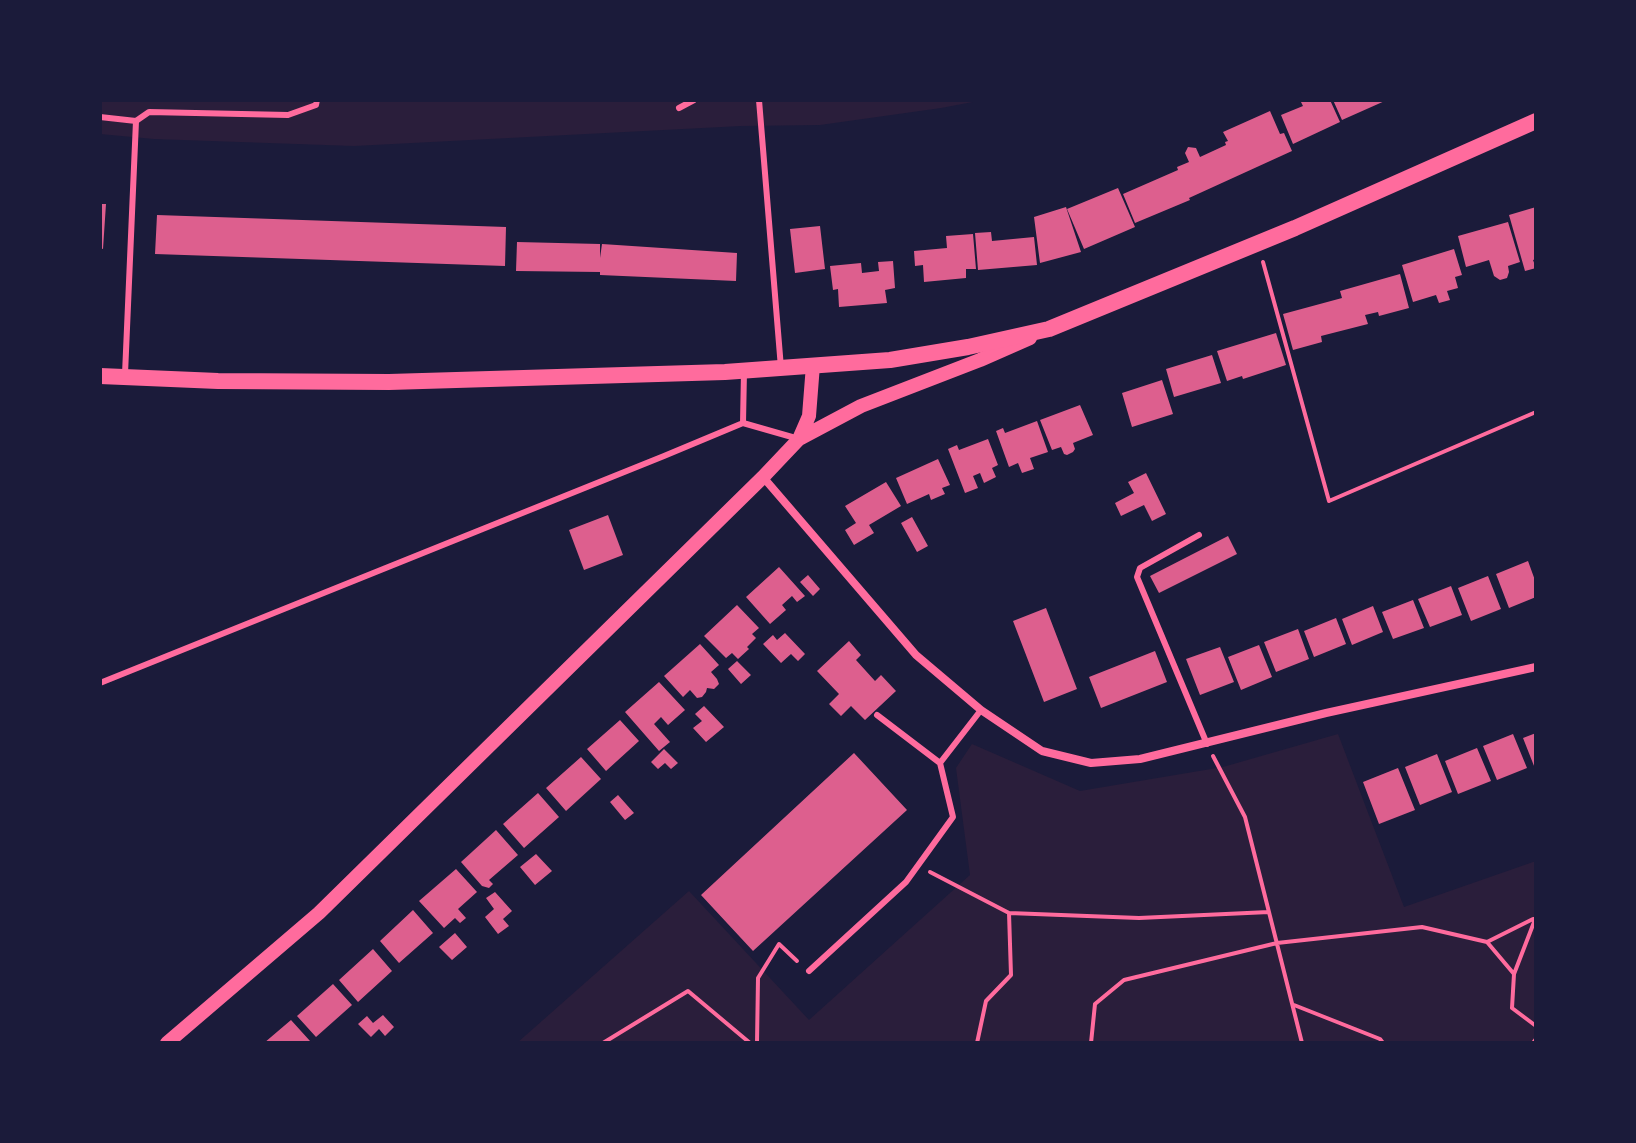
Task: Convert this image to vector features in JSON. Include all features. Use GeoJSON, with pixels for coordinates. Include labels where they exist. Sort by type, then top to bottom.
{"type":"FeatureCollection","features":[{"type":"Feature","properties":{"kind":"main road"},"geometry":{"type":"LineString","coordinates":[[100,376],[218,381],[389,382],[744,371],[890,360],[968,347],[1049,329],[1258,243],[1536,121]]}},
{"type":"Feature","properties":{"kind":"street"},"geometry":{"type":"LineString","coordinates":[[167,1043],[319,913],[799,439],[861,406],[980,360],[1049,329]]}},
{"type":"Feature","properties":{"kind":"street"},"geometry":{"type":"LineString","coordinates":[[799,439],[809,416],[813,365]]}},
{"type":"Feature","properties":{"kind":"street"},"geometry":{"type":"LineString","coordinates":[[763,477],[916,655],[981,710],[1042,751],[1091,763],[1140,759],[1326,713],[1536,667]]}},
{"type":"Feature","properties":{"kind":"lane"},"geometry":{"type":"LineString","coordinates":[[100,117],[136,121],[149,112],[288,115],[316,105],[317,100]]}},
{"type":"Feature","properties":{"kind":"lane"},"geometry":{"type":"LineString","coordinates":[[679,108],[694,100]]}},
{"type":"Feature","properties":{"kind":"lane"},"geometry":{"type":"LineString","coordinates":[[759,100],[781,368]]}},
{"type":"Feature","properties":{"kind":"lane"},"geometry":{"type":"LineString","coordinates":[[125,378],[136,121]]}},
{"type":"Feature","properties":{"kind":"lane"},"geometry":{"type":"LineString","coordinates":[[743,423],[744,371]]}},
{"type":"Feature","properties":{"kind":"lane"},"geometry":{"type":"LineString","coordinates":[[100,683],[743,423],[799,439]]}},
{"type":"Feature","properties":{"kind":"lane"},"geometry":{"type":"LineString","coordinates":[[1199,535],[1140,568],[1137,577],[1207,744]]}},
{"type":"Feature","properties":{"kind":"lane"},"geometry":{"type":"LineString","coordinates":[[940,763],[981,710]]}},
{"type":"Feature","properties":{"kind":"lane"},"geometry":{"type":"LineString","coordinates":[[809,971],[906,882],[953,817],[940,763],[877,715]]}},
{"type":"Feature","properties":{"kind":"path"},"geometry":{"type":"LineString","coordinates":[[1258,243],[1329,501],[1536,412]]}},
{"type":"Feature","properties":{"kind":"path"},"geometry":{"type":"LineString","coordinates":[[1207,744],[1245,817],[1302,1043]]}},
{"type":"Feature","properties":{"kind":"path"},"geometry":{"type":"LineString","coordinates":[[917,865],[1009,913],[1139,918],[1269,912]]}},
{"type":"Feature","properties":{"kind":"path"},"geometry":{"type":"LineString","coordinates":[[977,1043],[986,1001],[1011,975],[1009,913]]}},
{"type":"Feature","properties":{"kind":"path"},"geometry":{"type":"LineString","coordinates":[[1487,942],[1536,918]]}},
{"type":"Feature","properties":{"kind":"path"},"geometry":{"type":"LineString","coordinates":[[1536,918],[1514,974],[1512,1008],[1536,1026]]}},
{"type":"Feature","properties":{"kind":"path"},"geometry":{"type":"LineString","coordinates":[[1091,1043],[1095,1004],[1124,980],[1277,943],[1422,927],[1487,942],[1514,974]]}},
{"type":"Feature","properties":{"kind":"path"},"geometry":{"type":"LineString","coordinates":[[757,1043],[758,978],[779,944],[809,971]]}},
{"type":"Feature","properties":{"kind":"path"},"geometry":{"type":"LineString","coordinates":[[603,1043],[688,991],[750,1043]]}},
{"type":"Feature","properties":{"kind":"path"},"geometry":{"type":"LineString","coordinates":[[1292,1004],[1380,1039],[1383,1043]]}},
{"type":"Feature","properties":{"kind":"shaded area"},"geometry":{"type":"Polygon","coordinates":[[[100,100],[983,100],[820,125],[741,126],[354,146],[154,139],[100,134],[100,100]]]}},
{"type":"Feature","properties":{"kind":"shaded area"},"geometry":{"type":"Polygon","coordinates":[[[1338,734],[1404,907],[1536,861],[1536,1043],[517,1043],[689,891],[809,1020],[970,875],[956,768],[972,744],[1080,791],[1223,767],[1338,734]]]}},
{"type":"Feature","properties":{"kind":"building"},"geometry":{"type":"Polygon","coordinates":[[[1300,100],[1330,100],[1340,122],[1293,144],[1281,115],[1303,106],[1300,100]]]}},
{"type":"Feature","properties":{"kind":"building"},"geometry":{"type":"Polygon","coordinates":[[[1333,100],[1387,100],[1342,120],[1333,100]]]}},
{"type":"Feature","properties":{"kind":"building"},"geometry":{"type":"Polygon","coordinates":[[[1270,111],[1292,151],[1135,223],[1123,194],[1178,170],[1177,167],[1189,162],[1185,153],[1188,147],[1196,148],[1200,157],[1226,145],[1228,141],[1223,132],[1270,111]]]}},
{"type":"Feature","properties":{"kind":"building"},"geometry":{"type":"Polygon","coordinates":[[[1118,188],[1135,227],[1084,249],[1067,209],[1118,188]]]}},
{"type":"Feature","properties":{"kind":"building"},"geometry":{"type":"Polygon","coordinates":[[[100,204],[106,204],[103,249],[100,248],[100,204]]]}},
{"type":"Feature","properties":{"kind":"building"},"geometry":{"type":"Polygon","coordinates":[[[1066,207],[1081,252],[1040,263],[1034,217],[1066,207]]]}},
{"type":"Feature","properties":{"kind":"building"},"geometry":{"type":"Polygon","coordinates":[[[1536,207],[1536,259],[1533,260],[1536,268],[1525,271],[1509,215],[1536,207]]]}},
{"type":"Feature","properties":{"kind":"building"},"geometry":{"type":"Polygon","coordinates":[[[157,215],[506,227],[505,266],[155,254],[157,215]]]}},
{"type":"Feature","properties":{"kind":"building"},"geometry":{"type":"Polygon","coordinates":[[[1508,222],[1520,262],[1508,266],[1507,278],[1500,280],[1494,276],[1489,260],[1466,267],[1458,236],[1508,222]]]}},
{"type":"Feature","properties":{"kind":"building"},"geometry":{"type":"Polygon","coordinates":[[[820,226],[825,269],[795,273],[790,229],[820,226]]]}},
{"type":"Feature","properties":{"kind":"building"},"geometry":{"type":"Polygon","coordinates":[[[991,232],[992,241],[1034,237],[1037,265],[978,270],[975,233],[991,232]]]}},
{"type":"Feature","properties":{"kind":"building"},"geometry":{"type":"Polygon","coordinates":[[[973,234],[976,269],[966,269],[966,278],[924,282],[923,265],[915,266],[914,251],[947,248],[946,236],[973,234]]]}},
{"type":"Feature","properties":{"kind":"building"},"geometry":{"type":"Polygon","coordinates":[[[517,242],[600,244],[600,258],[602,244],[737,253],[736,281],[600,275],[600,272],[516,271],[517,242]]]}},
{"type":"Feature","properties":{"kind":"building"},"geometry":{"type":"Polygon","coordinates":[[[1454,249],[1462,275],[1455,277],[1458,288],[1447,291],[1450,300],[1439,303],[1436,295],[1413,302],[1402,265],[1454,249]]]}},
{"type":"Feature","properties":{"kind":"building"},"geometry":{"type":"Polygon","coordinates":[[[893,261],[895,288],[885,290],[887,303],[839,307],[838,289],[833,290],[830,266],[861,263],[862,273],[879,271],[878,262],[893,261]]]}},
{"type":"Feature","properties":{"kind":"building"},"geometry":{"type":"Polygon","coordinates":[[[1400,274],[1409,308],[1379,316],[1378,312],[1365,315],[1368,324],[1321,336],[1322,342],[1293,350],[1283,314],[1342,298],[1340,291],[1400,274]]]}},
{"type":"Feature","properties":{"kind":"building"},"geometry":{"type":"Polygon","coordinates":[[[1276,333],[1286,365],[1227,381],[1217,351],[1276,333]]]}},
{"type":"Feature","properties":{"kind":"building"},"geometry":{"type":"Polygon","coordinates":[[[1212,355],[1221,383],[1174,397],[1166,369],[1212,355]]]}},
{"type":"Feature","properties":{"kind":"building"},"geometry":{"type":"Polygon","coordinates":[[[1162,380],[1173,414],[1132,427],[1122,393],[1162,380]]]}},
{"type":"Feature","properties":{"kind":"building"},"geometry":{"type":"Polygon","coordinates":[[[1080,405],[1093,435],[1073,443],[1075,449],[1067,455],[1061,447],[1052,450],[1040,420],[1080,405]]]}},
{"type":"Feature","properties":{"kind":"building"},"geometry":{"type":"Polygon","coordinates":[[[1037,421],[1048,452],[1030,458],[1034,469],[1022,473],[1018,463],[1009,467],[996,431],[1003,428],[1005,433],[1037,421]]]}},
{"type":"Feature","properties":{"kind":"building"},"geometry":{"type":"Polygon","coordinates":[[[988,439],[998,465],[992,468],[996,477],[984,483],[980,473],[973,476],[978,488],[965,493],[948,449],[957,445],[959,450],[988,439]]]}},
{"type":"Feature","properties":{"kind":"building"},"geometry":{"type":"Polygon","coordinates":[[[938,459],[950,485],[942,488],[945,494],[931,500],[929,494],[907,504],[896,478],[938,459]]]}},
{"type":"Feature","properties":{"kind":"building"},"geometry":{"type":"Polygon","coordinates":[[[1146,473],[1166,514],[1152,521],[1144,505],[1121,516],[1115,503],[1134,493],[1128,482],[1146,473]]]}},
{"type":"Feature","properties":{"kind":"building"},"geometry":{"type":"Polygon","coordinates":[[[886,482],[901,506],[869,525],[874,533],[854,545],[845,530],[856,523],[845,506],[886,482]]]}},
{"type":"Feature","properties":{"kind":"building"},"geometry":{"type":"Polygon","coordinates":[[[608,515],[623,555],[584,570],[569,530],[608,515]]]}},
{"type":"Feature","properties":{"kind":"building"},"geometry":{"type":"Polygon","coordinates":[[[912,517],[928,546],[917,552],[901,523],[912,517]]]}},
{"type":"Feature","properties":{"kind":"building"},"geometry":{"type":"Polygon","coordinates":[[[1228,536],[1237,554],[1159,593],[1150,576],[1228,536]]]}},
{"type":"Feature","properties":{"kind":"building"},"geometry":{"type":"Polygon","coordinates":[[[1528,561],[1536,583],[1536,597],[1509,608],[1496,574],[1528,561]]]}},
{"type":"Feature","properties":{"kind":"building"},"geometry":{"type":"Polygon","coordinates":[[[779,567],[805,596],[797,602],[792,596],[782,605],[786,610],[770,624],[746,597],[779,567]]]}},
{"type":"Feature","properties":{"kind":"building"},"geometry":{"type":"Polygon","coordinates":[[[808,575],[820,589],[813,596],[800,582],[808,575]]]}},
{"type":"Feature","properties":{"kind":"building"},"geometry":{"type":"Polygon","coordinates":[[[1488,576],[1501,609],[1471,621],[1458,588],[1488,576]]]}},
{"type":"Feature","properties":{"kind":"building"},"geometry":{"type":"Polygon","coordinates":[[[1451,586],[1462,615],[1430,627],[1418,599],[1451,586]]]}},
{"type":"Feature","properties":{"kind":"building"},"geometry":{"type":"Polygon","coordinates":[[[1413,600],[1424,628],[1393,639],[1382,612],[1413,600]]]}},
{"type":"Feature","properties":{"kind":"building"},"geometry":{"type":"Polygon","coordinates":[[[737,605],[759,628],[752,634],[756,638],[747,647],[749,649],[738,659],[732,653],[726,658],[704,636],[737,605]]]}},
{"type":"Feature","properties":{"kind":"building"},"geometry":{"type":"Polygon","coordinates":[[[1373,606],[1383,632],[1352,645],[1342,619],[1373,606]]]}},
{"type":"Feature","properties":{"kind":"building"},"geometry":{"type":"Polygon","coordinates":[[[1046,608],[1077,689],[1044,702],[1013,621],[1046,608]]]}},
{"type":"Feature","properties":{"kind":"building"},"geometry":{"type":"Polygon","coordinates":[[[1336,618],[1346,644],[1314,657],[1304,631],[1336,618]]]}},
{"type":"Feature","properties":{"kind":"building"},"geometry":{"type":"Polygon","coordinates":[[[1298,629],[1309,659],[1276,672],[1264,642],[1298,629]]]}},
{"type":"Feature","properties":{"kind":"building"},"geometry":{"type":"Polygon","coordinates":[[[785,633],[805,654],[798,661],[791,654],[781,663],[763,644],[773,635],[777,640],[785,633]]]}},
{"type":"Feature","properties":{"kind":"building"},"geometry":{"type":"Polygon","coordinates":[[[849,641],[861,655],[856,660],[875,681],[881,675],[896,691],[865,720],[851,706],[841,716],[829,704],[839,694],[817,671],[849,641]]]}},
{"type":"Feature","properties":{"kind":"building"},"geometry":{"type":"Polygon","coordinates":[[[700,644],[719,665],[711,672],[719,684],[714,689],[707,688],[702,697],[697,698],[690,690],[683,697],[664,676],[700,644]]]}},
{"type":"Feature","properties":{"kind":"building"},"geometry":{"type":"Polygon","coordinates":[[[1259,645],[1272,677],[1241,690],[1228,657],[1259,645]]]}},
{"type":"Feature","properties":{"kind":"building"},"geometry":{"type":"Polygon","coordinates":[[[1220,647],[1234,682],[1200,695],[1186,659],[1220,647]]]}},
{"type":"Feature","properties":{"kind":"building"},"geometry":{"type":"Polygon","coordinates":[[[1155,651],[1167,682],[1101,708],[1089,677],[1155,651]]]}},
{"type":"Feature","properties":{"kind":"building"},"geometry":{"type":"Polygon","coordinates":[[[737,661],[751,675],[741,684],[728,669],[737,661]]]}},
{"type":"Feature","properties":{"kind":"building"},"geometry":{"type":"Polygon","coordinates":[[[659,682],[685,710],[668,725],[661,717],[654,724],[670,742],[659,751],[625,712],[659,682]]]}},
{"type":"Feature","properties":{"kind":"building"},"geometry":{"type":"Polygon","coordinates":[[[704,706],[724,727],[706,742],[693,728],[702,721],[695,714],[704,706]]]}},
{"type":"Feature","properties":{"kind":"building"},"geometry":{"type":"Polygon","coordinates":[[[620,720],[639,741],[606,771],[587,749],[620,720]]]}},
{"type":"Feature","properties":{"kind":"building"},"geometry":{"type":"Polygon","coordinates":[[[1536,733],[1536,771],[1523,738],[1536,733]]]}},
{"type":"Feature","properties":{"kind":"building"},"geometry":{"type":"Polygon","coordinates":[[[1513,734],[1527,768],[1497,780],[1483,746],[1513,734]]]}},
{"type":"Feature","properties":{"kind":"building"},"geometry":{"type":"Polygon","coordinates":[[[1477,748],[1491,781],[1458,794],[1445,761],[1477,748]]]}},
{"type":"Feature","properties":{"kind":"building"},"geometry":{"type":"Polygon","coordinates":[[[664,749],[678,763],[671,769],[665,763],[658,769],[651,762],[664,749]]]}},
{"type":"Feature","properties":{"kind":"building"},"geometry":{"type":"Polygon","coordinates":[[[854,753],[907,810],[753,951],[701,895],[854,753]]]}},
{"type":"Feature","properties":{"kind":"building"},"geometry":{"type":"Polygon","coordinates":[[[1437,754],[1452,792],[1420,805],[1405,767],[1437,754]]]}},
{"type":"Feature","properties":{"kind":"building"},"geometry":{"type":"Polygon","coordinates":[[[581,757],[601,779],[566,811],[546,788],[581,757]]]}},
{"type":"Feature","properties":{"kind":"building"},"geometry":{"type":"Polygon","coordinates":[[[1398,768],[1415,810],[1379,824],[1363,782],[1398,768]]]}},
{"type":"Feature","properties":{"kind":"building"},"geometry":{"type":"Polygon","coordinates":[[[538,793],[559,817],[524,848],[503,824],[538,793]]]}},
{"type":"Feature","properties":{"kind":"building"},"geometry":{"type":"Polygon","coordinates":[[[618,795],[634,813],[625,820],[610,802],[618,795]]]}},
{"type":"Feature","properties":{"kind":"building"},"geometry":{"type":"Polygon","coordinates":[[[496,830],[518,855],[489,880],[493,884],[489,888],[482,886],[461,862],[496,830]]]}},
{"type":"Feature","properties":{"kind":"building"},"geometry":{"type":"Polygon","coordinates":[[[536,854],[552,871],[535,885],[520,867],[536,854]]]}},
{"type":"Feature","properties":{"kind":"building"},"geometry":{"type":"Polygon","coordinates":[[[456,869],[477,892],[458,909],[466,918],[460,923],[455,918],[444,928],[419,901],[456,869]]]}},
{"type":"Feature","properties":{"kind":"building"},"geometry":{"type":"Polygon","coordinates":[[[495,892],[512,911],[503,919],[509,926],[498,934],[485,917],[494,909],[486,898],[495,892]]]}},
{"type":"Feature","properties":{"kind":"building"},"geometry":{"type":"Polygon","coordinates":[[[413,910],[433,933],[399,963],[380,941],[413,910]]]}},
{"type":"Feature","properties":{"kind":"building"},"geometry":{"type":"Polygon","coordinates":[[[455,933],[467,947],[452,960],[439,947],[455,933]]]}},
{"type":"Feature","properties":{"kind":"building"},"geometry":{"type":"Polygon","coordinates":[[[373,949],[392,971],[358,1002],[339,980],[373,949]]]}},
{"type":"Feature","properties":{"kind":"building"},"geometry":{"type":"Polygon","coordinates":[[[333,984],[352,1005],[316,1037],[297,1016],[333,984]]]}},
{"type":"Feature","properties":{"kind":"building"},"geometry":{"type":"Polygon","coordinates":[[[383,1015],[394,1027],[385,1036],[379,1029],[371,1037],[358,1024],[367,1016],[373,1023],[383,1015]]]}},
{"type":"Feature","properties":{"kind":"building"},"geometry":{"type":"Polygon","coordinates":[[[291,1020],[310,1041],[308,1043],[264,1043],[291,1020]]]}}]}
